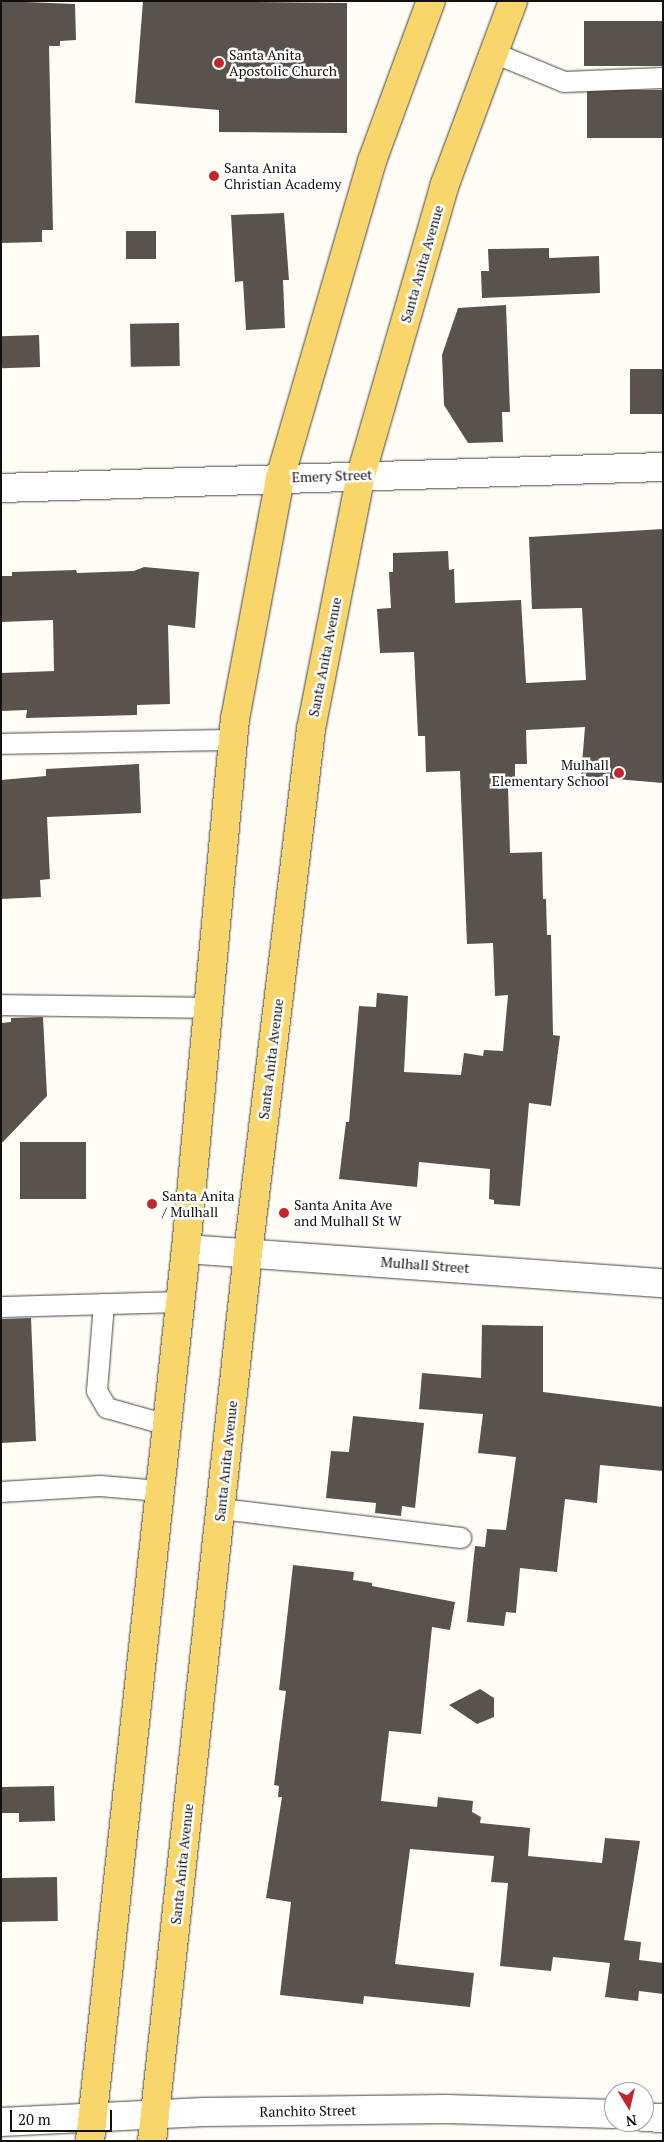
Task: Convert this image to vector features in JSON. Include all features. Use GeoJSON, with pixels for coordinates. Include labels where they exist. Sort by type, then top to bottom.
{"type":"FeatureCollection","features":[{"type":"Feature","properties":{"kind":"main road"},"geometry":{"type":"LineString","coordinates":[[91,2129],[186,1249],[233,740],[280,478],[372,160],[432,1]]}},
{"type":"Feature","properties":{"kind":"main road","name":"Santa Anita Avenue"},"geometry":{"type":"LineString","coordinates":[[152,2141],[248,1253],[311,729],[361,475],[445,184],[513,1]]}},
{"type":"Feature","properties":{"kind":"street","name":"Emery Street"},"geometry":{"type":"LineString","coordinates":[[1,488],[361,475],[663,467]]}},
{"type":"Feature","properties":{"kind":"street","name":"Mulhall Street"},"geometry":{"type":"LineString","coordinates":[[186,1249],[663,1283]]}},
{"type":"Feature","properties":{"kind":"street","name":"Ranchito Street"},"geometry":{"type":"LineString","coordinates":[[1,2122],[91,2129],[156,2114],[446,2109],[604,2114]]}},
{"type":"Feature","properties":{"kind":"lane"},"geometry":{"type":"LineString","coordinates":[[494,52],[564,82],[663,78]]}},
{"type":"Feature","properties":{"kind":"lane"},"geometry":{"type":"LineString","coordinates":[[1,744],[233,740]]}},
{"type":"Feature","properties":{"kind":"lane"},"geometry":{"type":"LineString","coordinates":[[1,1005],[208,1008]]}},
{"type":"Feature","properties":{"kind":"lane"},"geometry":{"type":"LineString","coordinates":[[1,1307],[180,1302]]}},
{"type":"Feature","properties":{"kind":"lane"},"geometry":{"type":"LineString","coordinates":[[104,1304],[97,1390],[106,1408],[167,1425]]}},
{"type":"Feature","properties":{"kind":"lane"},"geometry":{"type":"LineString","coordinates":[[1,1492],[100,1486],[160,1491]]}},
{"type":"Feature","properties":{"kind":"lane"},"geometry":{"type":"LineString","coordinates":[[221,1509],[461,1538]]}},
{"type":"Feature","properties":{"kind":"building"},"geometry":{"type":"Polygon","coordinates":[[[1,1],[75,4],[76,40],[60,41],[60,46],[49,46],[53,230],[42,230],[42,242],[1,243],[1,1]]]}},
{"type":"Feature","properties":{"kind":"building"},"geometry":{"type":"Polygon","coordinates":[[[143,1],[347,3],[347,133],[219,132],[219,110],[135,103],[143,1]]]}},
{"type":"Feature","properties":{"kind":"building"},"geometry":{"type":"Polygon","coordinates":[[[584,21],[663,21],[663,66],[584,66],[584,21]]]}},
{"type":"Feature","properties":{"kind":"building"},"geometry":{"type":"Polygon","coordinates":[[[587,90],[663,90],[663,138],[587,138],[587,90]]]}},
{"type":"Feature","properties":{"kind":"building"},"geometry":{"type":"Polygon","coordinates":[[[284,213],[289,280],[283,280],[285,328],[246,330],[243,281],[235,282],[231,215],[284,213]]]}},
{"type":"Feature","properties":{"kind":"building"},"geometry":{"type":"Polygon","coordinates":[[[126,231],[156,231],[156,259],[126,259],[126,231]]]}},
{"type":"Feature","properties":{"kind":"building"},"geometry":{"type":"Polygon","coordinates":[[[549,248],[549,258],[599,256],[600,293],[482,298],[481,271],[489,271],[488,249],[549,248]]]}},
{"type":"Feature","properties":{"kind":"building"},"geometry":{"type":"Polygon","coordinates":[[[506,305],[510,412],[502,412],[503,442],[468,443],[444,405],[442,355],[458,308],[506,305]]]}},
{"type":"Feature","properties":{"kind":"building"},"geometry":{"type":"Polygon","coordinates":[[[179,323],[180,366],[131,367],[130,324],[179,323]]]}},
{"type":"Feature","properties":{"kind":"building"},"geometry":{"type":"Polygon","coordinates":[[[39,335],[40,367],[2,368],[1,336],[39,335]]]}},
{"type":"Feature","properties":{"kind":"building"},"geometry":{"type":"Polygon","coordinates":[[[630,369],[663,369],[663,414],[630,414],[630,369]]]}},
{"type":"Feature","properties":{"kind":"building"},"geometry":{"type":"Polygon","coordinates":[[[663,529],[663,783],[581,776],[585,727],[526,730],[527,764],[515,764],[515,788],[508,788],[510,853],[542,852],[543,899],[546,899],[547,935],[551,935],[553,1035],[560,1036],[551,1106],[529,1103],[520,1206],[494,1204],[494,1200],[489,1199],[490,1169],[419,1162],[417,1187],[339,1179],[346,1122],[349,1122],[359,1006],[376,1007],[377,993],[408,996],[404,1072],[461,1075],[464,1053],[483,1056],[484,1050],[503,1051],[508,995],[495,996],[493,943],[467,944],[460,771],[426,772],[425,736],[418,736],[414,652],[380,653],[377,609],[391,608],[389,572],[393,572],[393,553],[448,551],[449,570],[454,569],[455,603],[521,600],[526,683],[586,680],[582,608],[532,609],[529,537],[663,529]]]}},
{"type":"Feature","properties":{"kind":"building"},"geometry":{"type":"Polygon","coordinates":[[[144,567],[199,572],[195,628],[168,625],[170,704],[137,705],[137,715],[26,718],[27,710],[1,711],[1,673],[54,671],[53,620],[1,622],[1,576],[12,576],[12,572],[76,570],[77,573],[134,571],[144,567]]]}},
{"type":"Feature","properties":{"kind":"building"},"geometry":{"type":"Polygon","coordinates":[[[139,764],[141,813],[47,817],[50,879],[40,880],[41,897],[1,899],[1,780],[46,776],[46,769],[139,764]]]}},
{"type":"Feature","properties":{"kind":"building"},"geometry":{"type":"Polygon","coordinates":[[[43,1017],[47,1096],[1,1144],[1,1023],[11,1022],[11,1018],[43,1017]]]}},
{"type":"Feature","properties":{"kind":"building"},"geometry":{"type":"Polygon","coordinates":[[[20,1142],[86,1142],[86,1199],[20,1199],[20,1142]]]}},
{"type":"Feature","properties":{"kind":"building"},"geometry":{"type":"Polygon","coordinates":[[[31,1318],[36,1441],[1,1443],[1,1319],[31,1318]]]}},
{"type":"Feature","properties":{"kind":"building"},"geometry":{"type":"Polygon","coordinates":[[[482,1325],[543,1326],[543,1392],[663,1407],[663,1471],[600,1465],[597,1503],[565,1499],[557,1572],[520,1568],[516,1613],[506,1612],[504,1626],[467,1622],[475,1546],[485,1547],[487,1529],[506,1530],[516,1457],[478,1453],[483,1414],[419,1409],[422,1373],[481,1378],[482,1325]]]}},
{"type":"Feature","properties":{"kind":"building"},"geometry":{"type":"Polygon","coordinates":[[[353,1416],[424,1423],[415,1508],[402,1506],[401,1516],[375,1513],[376,1503],[326,1498],[331,1451],[349,1452],[353,1416]]]}},
{"type":"Feature","properties":{"kind":"building"},"geometry":{"type":"Polygon","coordinates":[[[293,1565],[354,1572],[353,1580],[372,1583],[372,1586],[455,1602],[450,1630],[432,1627],[421,1734],[389,1731],[381,1801],[437,1807],[438,1797],[473,1801],[472,1812],[481,1817],[480,1823],[530,1828],[528,1856],[602,1863],[605,1838],[640,1841],[624,1940],[641,1942],[639,1960],[663,1963],[663,1994],[639,1991],[638,2001],[605,1997],[610,1963],[553,1957],[551,1971],[500,1966],[508,1883],[491,1882],[494,1856],[410,1849],[395,1964],[474,1973],[470,2007],[364,1996],[363,2004],[280,1995],[291,1902],[266,1898],[282,1797],[278,1797],[279,1786],[274,1785],[286,1691],[279,1690],[293,1565]]]}},
{"type":"Feature","properties":{"kind":"building"},"geometry":{"type":"Polygon","coordinates":[[[480,1689],[494,1698],[494,1717],[477,1724],[449,1705],[480,1689]]]}},
{"type":"Feature","properties":{"kind":"building"},"geometry":{"type":"Polygon","coordinates":[[[54,1786],[55,1821],[19,1822],[19,1813],[1,1813],[1,1787],[54,1786]]]}},
{"type":"Feature","properties":{"kind":"building"},"geometry":{"type":"Polygon","coordinates":[[[57,1877],[58,1921],[2,1922],[1,1878],[57,1877]]]}},
{"type":"Feature","properties":{"kind":"place","name":"Santa Anita Apostolic Church"},"geometry":{"type":"Point","coordinates":[219,63]}},
{"type":"Feature","properties":{"kind":"place","name":"Santa Anita Christian Academy"},"geometry":{"type":"Point","coordinates":[214,176]}},
{"type":"Feature","properties":{"kind":"place","name":"Mulhall Elementary School"},"geometry":{"type":"Point","coordinates":[619,773]}},
{"type":"Feature","properties":{"kind":"place","name":"Santa Anita / Mulhall"},"geometry":{"type":"Point","coordinates":[152,1204]}},
{"type":"Feature","properties":{"kind":"place","name":"Santa Anita Ave and Mulhall St W"},"geometry":{"type":"Point","coordinates":[284,1213]}}]}
